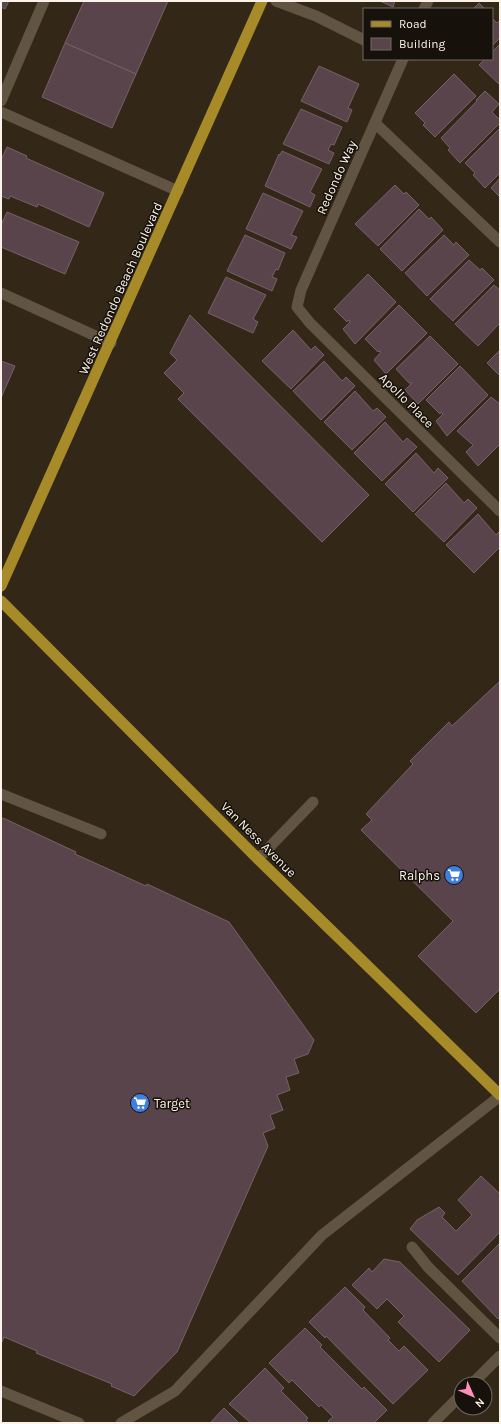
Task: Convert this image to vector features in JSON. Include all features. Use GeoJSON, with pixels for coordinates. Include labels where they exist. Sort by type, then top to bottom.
{"type":"FeatureCollection","features":[{"type":"Feature","properties":{"kind":"main road","name":"West Redondo Beach Boulevard"},"geometry":{"type":"LineString","coordinates":[[1,586],[111,343],[262,1]]}},
{"type":"Feature","properties":{"kind":"main road","name":"Van Ness Avenue"},"geometry":{"type":"LineString","coordinates":[[1,601],[258,859],[500,1095]]}},
{"type":"Feature","properties":{"kind":"street"},"geometry":{"type":"LineString","coordinates":[[1,101],[44,1]]}},
{"type":"Feature","properties":{"kind":"street"},"geometry":{"type":"LineString","coordinates":[[276,1],[316,16],[363,40]]}},
{"type":"Feature","properties":{"kind":"street","name":"Redondo Way"},"geometry":{"type":"LineString","coordinates":[[297,307],[301,290],[403,60]]}},
{"type":"Feature","properties":{"kind":"street"},"geometry":{"type":"LineString","coordinates":[[1,112],[178,191]]}},
{"type":"Feature","properties":{"kind":"street"},"geometry":{"type":"LineString","coordinates":[[375,123],[500,242]]}},
{"type":"Feature","properties":{"kind":"street"},"geometry":{"type":"LineString","coordinates":[[1,293],[111,343]]}},
{"type":"Feature","properties":{"kind":"street","name":"Apollo Place"},"geometry":{"type":"LineString","coordinates":[[297,307],[310,323],[500,511]]}},
{"type":"Feature","properties":{"kind":"street"},"geometry":{"type":"LineString","coordinates":[[1,794],[101,834]]}},
{"type":"Feature","properties":{"kind":"street"},"geometry":{"type":"LineString","coordinates":[[258,859],[314,802]]}},
{"type":"Feature","properties":{"kind":"street"},"geometry":{"type":"LineString","coordinates":[[121,1423],[175,1391],[322,1235],[500,1095]]}},
{"type":"Feature","properties":{"kind":"street"},"geometry":{"type":"LineString","coordinates":[[412,1247],[428,1267],[500,1338]]}},
{"type":"Feature","properties":{"kind":"street"},"geometry":{"type":"LineString","coordinates":[[480,1376],[500,1356]]}},
{"type":"Feature","properties":{"kind":"street"},"geometry":{"type":"LineString","coordinates":[[1,1391],[79,1423]]}},
{"type":"Feature","properties":{"kind":"street"},"geometry":{"type":"LineString","coordinates":[[434,1423],[453,1403]]}},
{"type":"Feature","properties":{"kind":"building"},"geometry":{"type":"Polygon","coordinates":[[[1,1],[9,1],[5,9],[1,7],[1,1]]]}},
{"type":"Feature","properties":{"kind":"building"},"geometry":{"type":"Polygon","coordinates":[[[84,1],[168,1],[136,74],[65,43],[84,1]]]}},
{"type":"Feature","properties":{"kind":"building"},"geometry":{"type":"Polygon","coordinates":[[[380,1],[395,1],[393,7],[380,1]]]}},
{"type":"Feature","properties":{"kind":"building"},"geometry":{"type":"Polygon","coordinates":[[[479,3],[484,8],[474,8],[479,3]]]}},
{"type":"Feature","properties":{"kind":"building"},"geometry":{"type":"Polygon","coordinates":[[[493,19],[497,23],[500,20],[500,38],[493,45],[493,19]]]}},
{"type":"Feature","properties":{"kind":"building"},"geometry":{"type":"Polygon","coordinates":[[[65,43],[136,74],[112,128],[42,97],[65,43]]]}},
{"type":"Feature","properties":{"kind":"building"},"geometry":{"type":"Polygon","coordinates":[[[500,44],[500,85],[479,65],[484,60],[493,60],[493,51],[500,44]]]}},
{"type":"Feature","properties":{"kind":"building"},"geometry":{"type":"Polygon","coordinates":[[[319,66],[359,84],[348,108],[352,110],[347,122],[301,101],[319,66]]]}},
{"type":"Feature","properties":{"kind":"building"},"geometry":{"type":"Polygon","coordinates":[[[454,74],[476,96],[435,137],[423,125],[425,123],[415,113],[454,74]]]}},
{"type":"Feature","properties":{"kind":"building"},"geometry":{"type":"Polygon","coordinates":[[[485,91],[499,104],[492,112],[500,120],[500,123],[460,163],[448,150],[450,148],[441,138],[485,91]]]}},
{"type":"Feature","properties":{"kind":"building"},"geometry":{"type":"Polygon","coordinates":[[[301,109],[342,127],[334,145],[331,144],[328,150],[334,153],[329,164],[283,144],[301,109]]]}},
{"type":"Feature","properties":{"kind":"building"},"geometry":{"type":"Polygon","coordinates":[[[500,128],[500,173],[485,188],[473,175],[475,173],[465,163],[500,128]]]}},
{"type":"Feature","properties":{"kind":"building"},"geometry":{"type":"Polygon","coordinates":[[[7,147],[27,156],[26,158],[104,193],[89,227],[38,204],[37,207],[10,196],[9,199],[1,196],[1,160],[7,147]]]}},
{"type":"Feature","properties":{"kind":"building"},"geometry":{"type":"Polygon","coordinates":[[[282,151],[322,169],[310,192],[315,195],[310,207],[265,186],[279,154],[280,155],[282,151]]]}},
{"type":"Feature","properties":{"kind":"building"},"geometry":{"type":"Polygon","coordinates":[[[500,178],[500,197],[491,188],[500,178]]]}},
{"type":"Feature","properties":{"kind":"building"},"geometry":{"type":"Polygon","coordinates":[[[395,185],[404,194],[406,192],[419,205],[378,246],[355,224],[395,185]]]}},
{"type":"Feature","properties":{"kind":"building"},"geometry":{"type":"Polygon","coordinates":[[[263,193],[303,211],[291,235],[297,237],[291,249],[246,229],[263,193]]]}},
{"type":"Feature","properties":{"kind":"building"},"geometry":{"type":"Polygon","coordinates":[[[419,209],[429,219],[431,217],[443,230],[402,271],[380,249],[419,209]]]}},
{"type":"Feature","properties":{"kind":"building"},"geometry":{"type":"Polygon","coordinates":[[[7,212],[79,242],[65,274],[1,247],[1,225],[7,212]]]}},
{"type":"Feature","properties":{"kind":"building"},"geometry":{"type":"Polygon","coordinates":[[[245,235],[285,253],[278,270],[276,269],[272,277],[277,279],[272,291],[227,271],[245,235]]]}},
{"type":"Feature","properties":{"kind":"building"},"geometry":{"type":"Polygon","coordinates":[[[444,235],[454,245],[456,242],[469,255],[427,296],[405,273],[444,235]]]}},
{"type":"Feature","properties":{"kind":"building"},"geometry":{"type":"Polygon","coordinates":[[[469,260],[480,270],[482,268],[494,280],[453,321],[430,299],[469,260]]]}},
{"type":"Feature","properties":{"kind":"building"},"geometry":{"type":"Polygon","coordinates":[[[368,274],[396,302],[355,344],[343,329],[350,322],[349,320],[347,322],[334,309],[368,274]]]}},
{"type":"Feature","properties":{"kind":"building"},"geometry":{"type":"Polygon","coordinates":[[[226,277],[266,295],[253,319],[258,322],[253,333],[208,313],[226,277]]]}},
{"type":"Feature","properties":{"kind":"building"},"geometry":{"type":"Polygon","coordinates":[[[494,285],[500,290],[500,323],[478,346],[455,324],[494,285]]]}},
{"type":"Feature","properties":{"kind":"building"},"geometry":{"type":"Polygon","coordinates":[[[399,305],[427,333],[386,374],[374,360],[381,352],[378,352],[365,339],[399,305]]]}},
{"type":"Feature","properties":{"kind":"building"},"geometry":{"type":"Polygon","coordinates":[[[190,315],[369,495],[322,542],[178,399],[184,393],[164,373],[177,360],[170,353],[190,315]]]}},
{"type":"Feature","properties":{"kind":"building"},"geometry":{"type":"Polygon","coordinates":[[[293,330],[311,350],[315,346],[324,355],[291,389],[262,361],[293,330]]]}},
{"type":"Feature","properties":{"kind":"building"},"geometry":{"type":"Polygon","coordinates":[[[430,336],[458,364],[418,404],[405,390],[412,383],[409,383],[396,369],[430,336]]]}},
{"type":"Feature","properties":{"kind":"building"},"geometry":{"type":"Polygon","coordinates":[[[500,350],[500,376],[487,363],[500,350]]]}},
{"type":"Feature","properties":{"kind":"building"},"geometry":{"type":"Polygon","coordinates":[[[1,361],[15,366],[1,398],[1,361]]]}},
{"type":"Feature","properties":{"kind":"building"},"geometry":{"type":"Polygon","coordinates":[[[324,361],[342,381],[346,377],[355,386],[321,420],[293,391],[324,361]]]}},
{"type":"Feature","properties":{"kind":"building"},"geometry":{"type":"Polygon","coordinates":[[[460,366],[488,395],[447,436],[436,421],[443,414],[441,412],[440,414],[426,400],[460,366]]]}},
{"type":"Feature","properties":{"kind":"building"},"geometry":{"type":"Polygon","coordinates":[[[355,391],[373,411],[377,408],[386,417],[352,450],[324,422],[355,391]]]}},
{"type":"Feature","properties":{"kind":"building"},"geometry":{"type":"Polygon","coordinates":[[[491,397],[500,404],[500,444],[478,466],[466,452],[473,445],[457,431],[491,397]]]}},
{"type":"Feature","properties":{"kind":"building"},"geometry":{"type":"Polygon","coordinates":[[[385,422],[403,442],[407,438],[417,447],[382,481],[354,453],[385,422]]]}},
{"type":"Feature","properties":{"kind":"building"},"geometry":{"type":"Polygon","coordinates":[[[416,453],[434,473],[438,468],[448,478],[413,512],[385,484],[416,453]]]}},
{"type":"Feature","properties":{"kind":"building"},"geometry":{"type":"Polygon","coordinates":[[[446,483],[464,503],[468,499],[477,508],[444,542],[415,514],[446,483]]]}},
{"type":"Feature","properties":{"kind":"building"},"geometry":{"type":"Polygon","coordinates":[[[478,514],[496,535],[500,531],[500,547],[474,573],[446,545],[478,514]]]}},
{"type":"Feature","properties":{"kind":"building","name":"Ralphs"},"geometry":{"type":"Polygon","coordinates":[[[500,681],[500,989],[476,1013],[418,956],[453,921],[361,830],[372,820],[366,814],[413,764],[410,761],[449,722],[452,726],[500,681]]]}},
{"type":"Feature","properties":{"kind":"building","name":"Target"},"geometry":{"type":"Polygon","coordinates":[[[3,818],[76,852],[75,854],[146,886],[147,884],[229,922],[314,1040],[308,1054],[294,1059],[299,1073],[286,1077],[290,1090],[277,1095],[283,1110],[270,1115],[275,1128],[263,1133],[268,1146],[177,1352],[134,1396],[111,1386],[112,1384],[36,1353],[37,1351],[4,1337],[1,1344],[1,819],[3,818]]]}},
{"type":"Feature","properties":{"kind":"building"},"geometry":{"type":"Polygon","coordinates":[[[481,1176],[500,1194],[500,1232],[458,1275],[410,1229],[417,1220],[439,1207],[445,1213],[442,1217],[456,1231],[472,1215],[458,1200],[481,1176]]]}},
{"type":"Feature","properties":{"kind":"building"},"geometry":{"type":"Polygon","coordinates":[[[500,1243],[500,1316],[498,1319],[462,1281],[500,1243]]]}},
{"type":"Feature","properties":{"kind":"building"},"geometry":{"type":"Polygon","coordinates":[[[384,1259],[400,1262],[470,1330],[439,1362],[398,1322],[404,1316],[387,1299],[377,1309],[352,1285],[369,1268],[372,1272],[384,1259]]]}},
{"type":"Feature","properties":{"kind":"building"},"geometry":{"type":"Polygon","coordinates":[[[345,1287],[365,1307],[363,1310],[390,1338],[388,1340],[399,1351],[404,1346],[428,1370],[393,1404],[326,1336],[325,1338],[309,1322],[345,1287]]]}},
{"type":"Feature","properties":{"kind":"building"},"geometry":{"type":"Polygon","coordinates":[[[305,1328],[322,1345],[320,1347],[362,1389],[364,1387],[387,1410],[374,1423],[330,1423],[328,1421],[333,1417],[321,1405],[319,1407],[292,1380],[289,1383],[269,1363],[305,1328]]]}},
{"type":"Feature","properties":{"kind":"building"},"geometry":{"type":"Polygon","coordinates":[[[265,1368],[284,1388],[281,1391],[308,1418],[306,1420],[309,1423],[251,1423],[229,1404],[265,1368]]]}},
{"type":"Feature","properties":{"kind":"building"},"geometry":{"type":"Polygon","coordinates":[[[224,1408],[239,1423],[210,1423],[224,1408]]]}},
{"type":"Feature","properties":{"kind":"place","name":"Ralphs"},"geometry":{"type":"Point","coordinates":[454,875]}},
{"type":"Feature","properties":{"kind":"place","name":"Target"},"geometry":{"type":"Point","coordinates":[140,1103]}}]}
